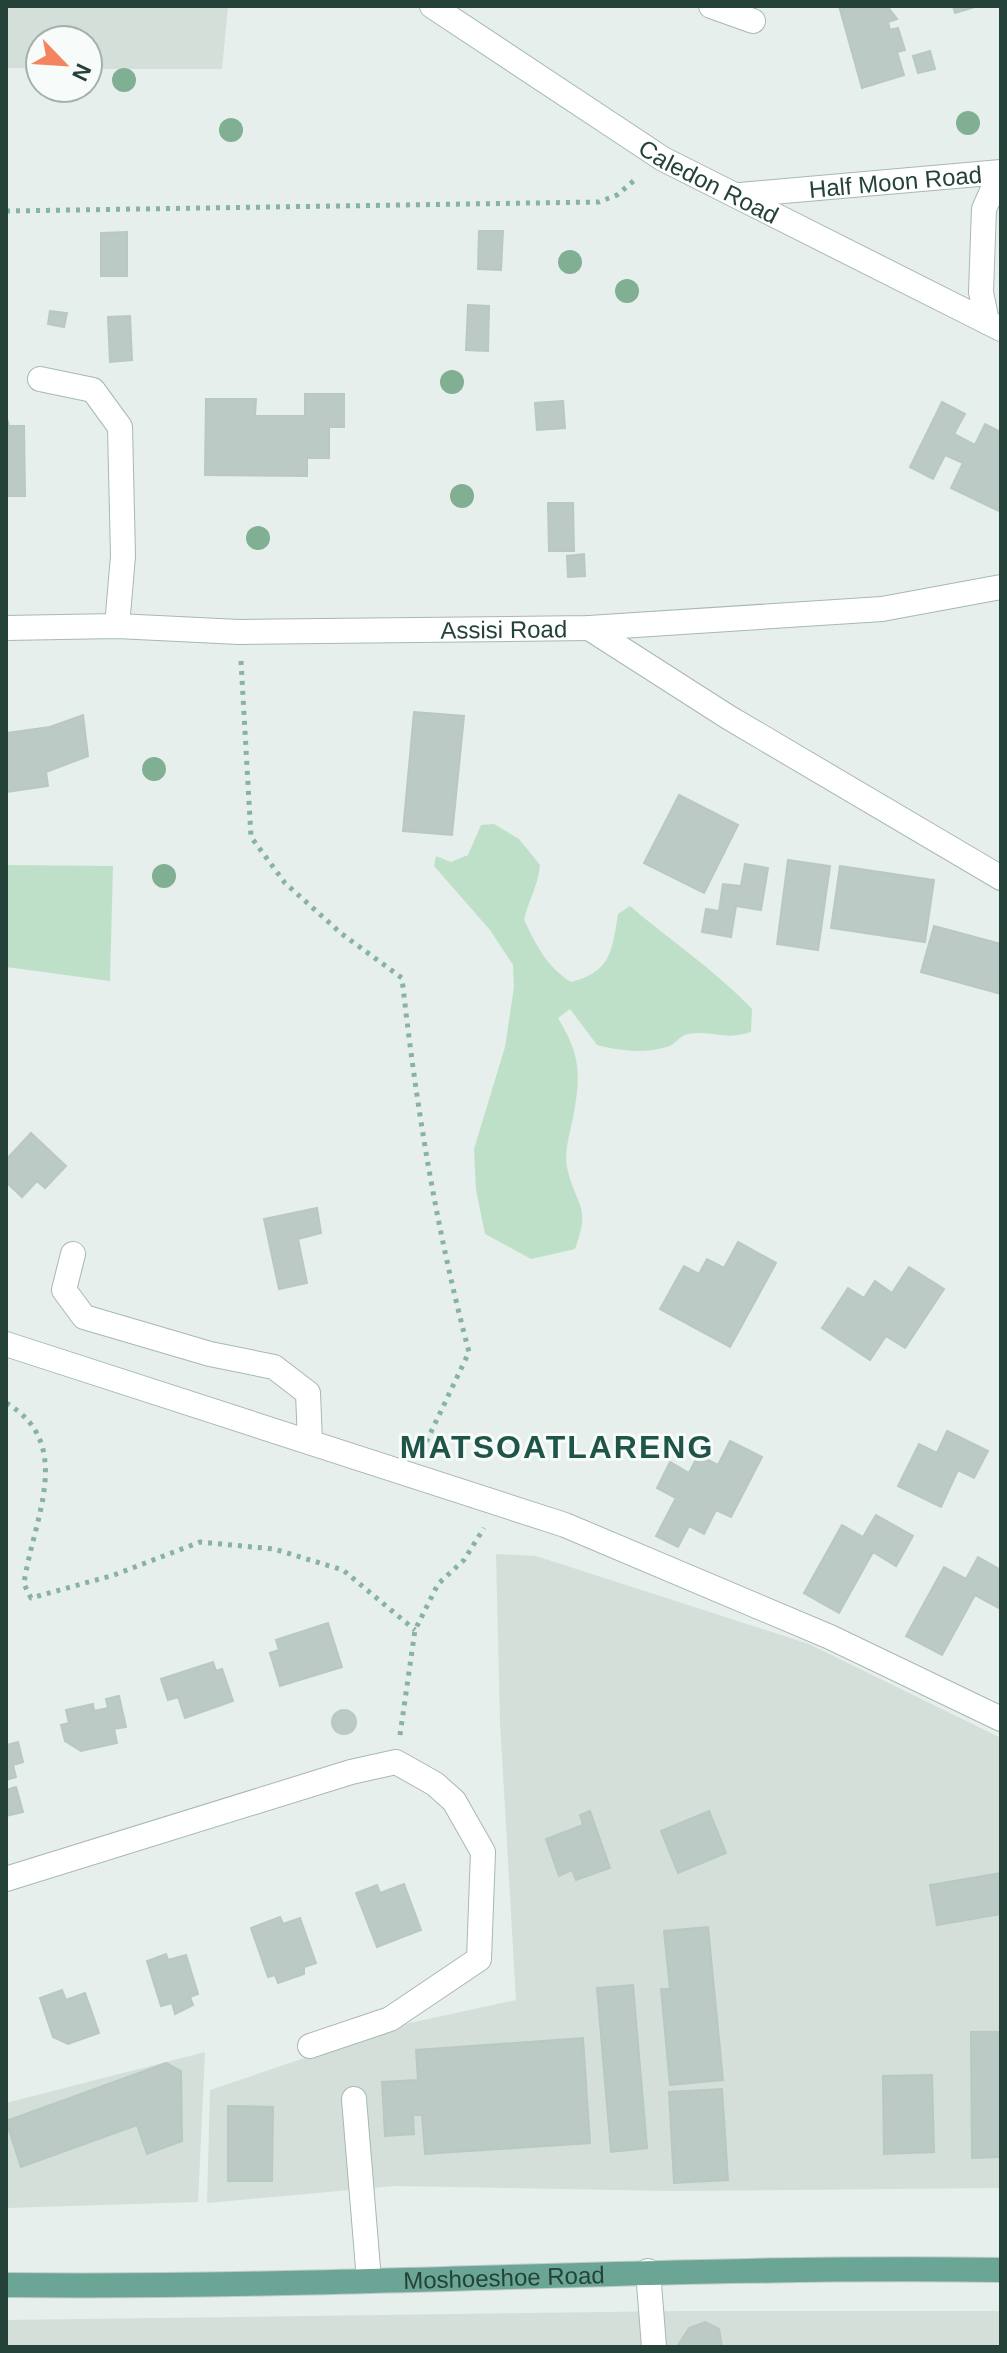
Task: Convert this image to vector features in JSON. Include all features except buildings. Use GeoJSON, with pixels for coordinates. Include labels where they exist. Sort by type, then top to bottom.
{"type":"FeatureCollection","features":[{"type":"Feature","properties":{"kind":"main road","name":"Moshoeshoe Road"},"geometry":{"type":"LineString","coordinates":[[6,2285],[168,2287],[648,2271],[1001,2270]]}},
{"type":"Feature","properties":{"kind":"street","name":"Caledon Road"},"geometry":{"type":"LineString","coordinates":[[432,6],[663,159],[740,195],[994,326]]}},
{"type":"Feature","properties":{"kind":"street"},"geometry":{"type":"LineString","coordinates":[[711,6],[753,21]]}},
{"type":"Feature","properties":{"kind":"street"},"geometry":{"type":"LineString","coordinates":[[994,326],[981,292],[984,209],[1000,173]]}},
{"type":"Feature","properties":{"kind":"street","name":"Half Moon Road"},"geometry":{"type":"LineString","coordinates":[[740,195],[1000,173]]}},
{"type":"Feature","properties":{"kind":"street"},"geometry":{"type":"LineString","coordinates":[[40,379],[93,390],[120,427],[123,556],[117,626]]}},
{"type":"Feature","properties":{"kind":"street","name":"Assisi Road"},"geometry":{"type":"LineString","coordinates":[[6,628],[117,626],[239,632],[589,628],[882,609],[1001,587]]}},
{"type":"Feature","properties":{"kind":"street"},"geometry":{"type":"LineString","coordinates":[[589,628],[728,717],[1001,878]]}},
{"type":"Feature","properties":{"kind":"street"},"geometry":{"type":"LineString","coordinates":[[73,1254],[64,1290],[84,1317],[210,1354],[274,1367],[308,1393],[310,1442]]}},
{"type":"Feature","properties":{"kind":"street"},"geometry":{"type":"LineString","coordinates":[[6,1344],[565,1525],[830,1637],[1001,1719]]}},
{"type":"Feature","properties":{"kind":"street"},"geometry":{"type":"LineString","coordinates":[[6,1879],[351,1772],[396,1762],[435,1784],[454,1801],[483,1852],[479,1959],[390,2019],[310,2046]]}},
{"type":"Feature","properties":{"kind":"street"},"geometry":{"type":"LineString","coordinates":[[354,2099],[369,2280]]}},
{"type":"Feature","properties":{"kind":"street"},"geometry":{"type":"LineString","coordinates":[[648,2271],[654,2347]]}},
{"type":"Feature","properties":{"kind":"path"},"geometry":{"type":"LineString","coordinates":[[6,211],[599,202],[617,195],[663,159]]}},
{"type":"Feature","properties":{"kind":"path"},"geometry":{"type":"LineString","coordinates":[[239,632],[251,837],[285,883],[342,934],[402,978],[426,1162],[445,1262],[469,1352],[411,1474]]}},
{"type":"Feature","properties":{"kind":"path"},"geometry":{"type":"LineString","coordinates":[[6,1403],[19,1410],[41,1437],[48,1463],[24,1584],[31,1598],[114,1575],[200,1542],[274,1549],[343,1570],[415,1630]]}},
{"type":"Feature","properties":{"kind":"path"},"geometry":{"type":"LineString","coordinates":[[396,1762],[415,1630],[438,1584],[464,1560],[500,1504]]}},
{"type":"Feature","properties":{"kind":"shaded area"},"geometry":{"type":"Polygon","coordinates":[[[6,6],[228,6],[222,69],[104,69],[104,24],[24,24],[24,68],[6,68],[6,6]]]}},
{"type":"Feature","properties":{"kind":"shaded area"},"geometry":{"type":"Polygon","coordinates":[[[496,1554],[536,1556],[809,1644],[1001,1738],[1001,2188],[671,2191],[394,2186],[207,2203],[210,2090],[405,2024],[516,2000],[500,1722],[496,1554]]]}},
{"type":"Feature","properties":{"kind":"shaded area"},"geometry":{"type":"Polygon","coordinates":[[[205,2052],[198,2202],[6,2208],[6,2103],[205,2052]]]}},
{"type":"Feature","properties":{"kind":"shaded area"},"geometry":{"type":"Polygon","coordinates":[[[682,2311],[1001,2311],[1001,2347],[6,2347],[6,2320],[682,2311]]]}},
{"type":"Feature","properties":{"kind":"green space"},"geometry":{"type":"Polygon","coordinates":[[[494,824],[519,839],[540,865],[524,920],[543,955],[562,976],[571,982],[584,978],[602,966],[611,949],[618,914],[630,906],[708,968],[752,1009],[751,1032],[733,1036],[688,1034],[667,1047],[640,1051],[597,1045],[570,1009],[558,1018],[571,1043],[577,1066],[577,1089],[566,1161],[582,1223],[575,1249],[531,1259],[485,1234],[476,1190],[474,1149],[505,1047],[514,987],[513,965],[490,930],[434,866],[436,856],[451,862],[468,855],[481,825],[494,824]]]}},
{"type":"Feature","properties":{"kind":"green space"},"geometry":{"type":"Polygon","coordinates":[[[6,865],[113,866],[110,981],[6,967],[6,865]]]}},
{"type":"Feature","properties":{"kind":"district","name":"MATSOATLARENG"},"geometry":{"type":"Point","coordinates":[557,1447]}}]}
